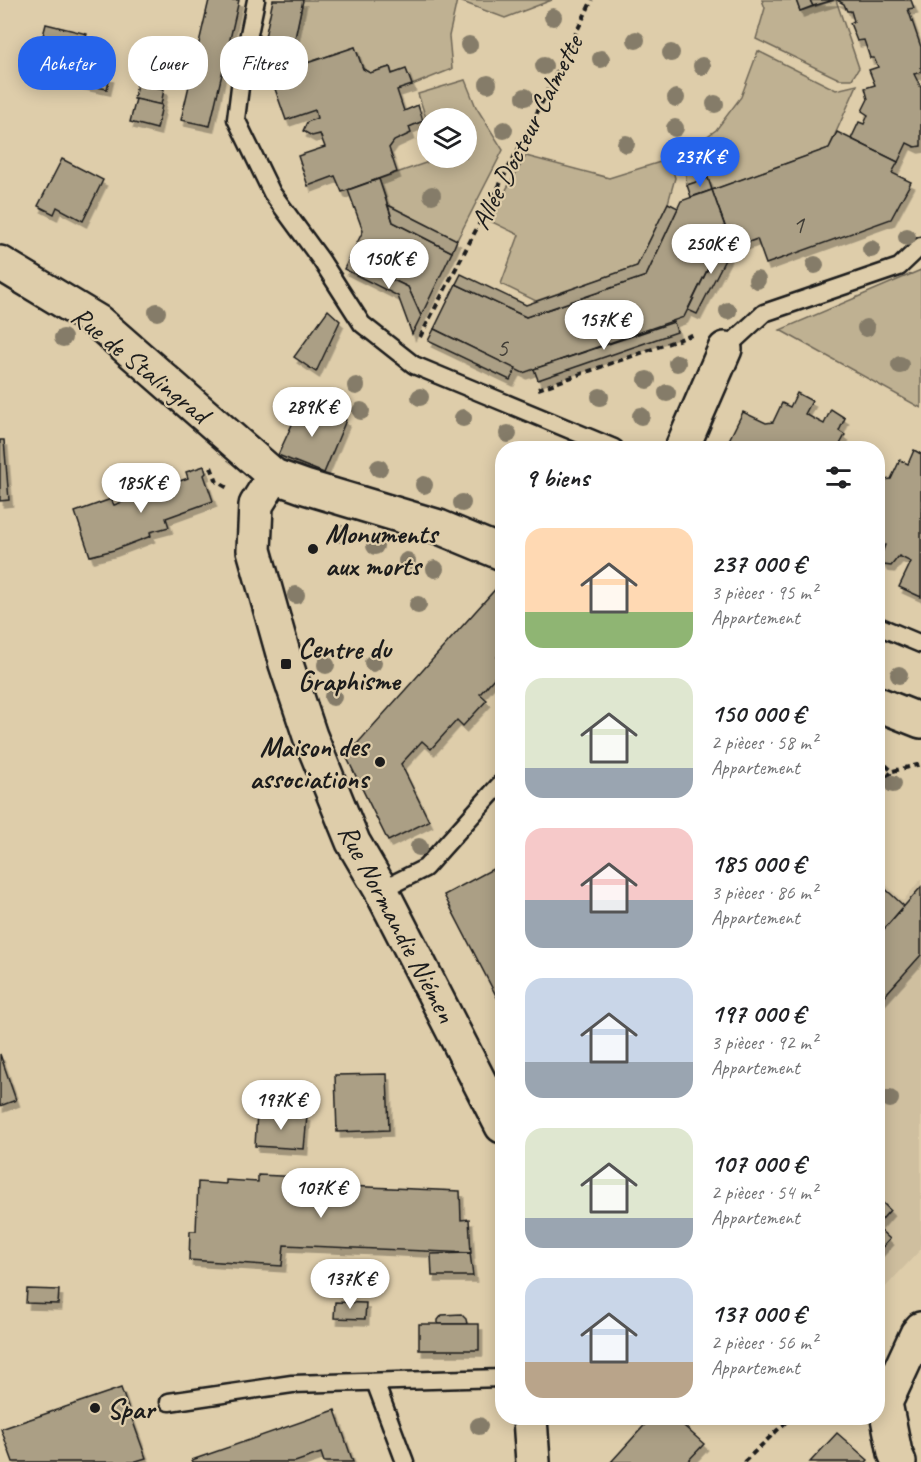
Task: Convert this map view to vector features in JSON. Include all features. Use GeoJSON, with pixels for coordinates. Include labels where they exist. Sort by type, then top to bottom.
{"type":"FeatureCollection","features":[{"type":"Feature","properties":{"kind":"street","name":"Rue de Stalingrad"},"geometry":{"type":"LineString","coordinates":[[0,263],[98,322],[274,476]]}},
{"type":"Feature","properties":{"kind":"street"},"geometry":{"type":"LineString","coordinates":[[685,441],[724,349]]}},
{"type":"Feature","properties":{"kind":"street"},"geometry":{"type":"LineString","coordinates":[[274,476],[439,527],[495,550]]}},
{"type":"Feature","properties":{"kind":"street","name":"Rue Normandie Niémen"},"geometry":{"type":"LineString","coordinates":[[274,476],[256,505],[254,550],[286,664],[310,736],[353,842],[381,890],[495,1112]]}},
{"type":"Feature","properties":{"kind":"street"},"geometry":{"type":"LineString","coordinates":[[885,707],[921,721]]}},
{"type":"Feature","properties":{"kind":"street"},"geometry":{"type":"LineString","coordinates":[[899,1462],[895,1453],[885,1403],[920,1333]]}},
{"type":"Feature","properties":{"kind":"street"},"geometry":{"type":"LineString","coordinates":[[530,1425],[533,1462]]}},
{"type":"Feature","properties":{"kind":"lane"},"geometry":{"type":"LineString","coordinates":[[256,0],[243,63],[236,119],[272,193],[321,260],[362,324],[414,365],[597,441]]}},
{"type":"Feature","properties":{"kind":"lane"},"geometry":{"type":"LineString","coordinates":[[724,349],[764,314],[898,267],[921,246]]}},
{"type":"Feature","properties":{"kind":"lane"},"geometry":{"type":"LineString","coordinates":[[885,629],[921,644]]}},
{"type":"Feature","properties":{"kind":"lane"},"geometry":{"type":"LineString","coordinates":[[381,890],[425,868],[495,790]]}},
{"type":"Feature","properties":{"kind":"lane"},"geometry":{"type":"LineString","coordinates":[[169,1402],[292,1384],[495,1378]]}},
{"type":"Feature","properties":{"kind":"lane"},"geometry":{"type":"LineString","coordinates":[[375,1382],[405,1462]]}},
{"type":"Feature","properties":{"kind":"path","name":"Allée Docteur Calmette"},"geometry":{"type":"LineString","coordinates":[[415,347],[532,123],[592,0]]}},
{"type":"Feature","properties":{"kind":"path"},"geometry":{"type":"LineString","coordinates":[[531,391],[704,331],[724,349]]}},
{"type":"Feature","properties":{"kind":"path"},"geometry":{"type":"LineString","coordinates":[[885,764],[892,771]]}},
{"type":"Feature","properties":{"kind":"path"},"geometry":{"type":"LineString","coordinates":[[885,780],[892,771],[921,764]]}},
{"type":"Feature","properties":{"kind":"path"},"geometry":{"type":"LineString","coordinates":[[744,1462],[783,1425]]}},
{"type":"Feature","properties":{"kind":"shaded area"},"geometry":{"type":"Polygon","coordinates":[[[303,0],[457,0],[449,36],[452,69],[412,85],[406,70],[392,74],[390,67],[370,73],[363,69],[355,47],[308,63],[308,36],[295,36],[303,0]]]}},
{"type":"Feature","properties":{"kind":"shaded area"},"geometry":{"type":"Polygon","coordinates":[[[457,0],[552,0],[505,18],[457,0]]]}},
{"type":"Feature","properties":{"kind":"shaded area"},"geometry":{"type":"Polygon","coordinates":[[[762,0],[796,0],[800,11],[836,0],[859,68],[852,79],[839,79],[756,39],[765,8],[762,0]]]}},
{"type":"Feature","properties":{"kind":"shaded area"},"geometry":{"type":"Polygon","coordinates":[[[758,51],[836,90],[857,85],[829,148],[712,190],[708,178],[687,185],[683,153],[716,130],[741,97],[758,51]]]}},
{"type":"Feature","properties":{"kind":"shaded area"},"geometry":{"type":"Polygon","coordinates":[[[465,80],[477,108],[423,108],[418,94],[465,80]]]}},
{"type":"Feature","properties":{"kind":"shaded area"},"geometry":{"type":"Polygon","coordinates":[[[477,109],[503,150],[457,240],[388,205],[379,179],[417,166],[417,168],[477,168],[477,109]]]}},
{"type":"Feature","properties":{"kind":"shaded area"},"geometry":{"type":"Polygon","coordinates":[[[526,156],[609,178],[670,159],[675,178],[668,203],[637,266],[536,301],[501,284],[519,235],[488,220],[526,156]]]}},
{"type":"Feature","properties":{"kind":"shaded area"},"geometry":{"type":"Polygon","coordinates":[[[921,270],[921,408],[780,330],[921,270]]]}},
{"type":"Feature","properties":{"kind":"shaded area"},"geometry":{"type":"Polygon","coordinates":[[[921,879],[921,1249],[885,1288],[885,884],[903,901],[921,879]]]}},
{"type":"Feature","properties":{"kind":"building"},"geometry":{"type":"Polygon","coordinates":[[[209,0],[239,0],[231,36],[220,36],[220,83],[210,126],[181,120],[188,90],[208,90],[208,36],[201,36],[209,0]]]}},
{"type":"Feature","properties":{"kind":"building"},"geometry":{"type":"Polygon","coordinates":[[[273,0],[303,0],[295,36],[265,36],[273,0]]]}},
{"type":"Feature","properties":{"kind":"building"},"geometry":{"type":"Polygon","coordinates":[[[796,0],[810,0],[813,6],[800,11],[796,0]]]}},
{"type":"Feature","properties":{"kind":"building"},"geometry":{"type":"Polygon","coordinates":[[[810,0],[834,0],[813,6],[810,0]]]}},
{"type":"Feature","properties":{"kind":"building"},"geometry":{"type":"Polygon","coordinates":[[[837,0],[911,0],[914,8],[908,9],[921,47],[921,72],[914,74],[921,88],[921,146],[915,147],[907,143],[898,162],[851,139],[859,122],[864,124],[868,115],[862,111],[868,99],[865,88],[875,85],[869,70],[878,67],[874,58],[870,58],[864,40],[857,41],[850,23],[854,21],[851,11],[847,11],[844,4],[837,0]]]}},
{"type":"Feature","properties":{"kind":"building"},"geometry":{"type":"Polygon","coordinates":[[[46,24],[87,34],[86,36],[43,36],[46,24]]]}},
{"type":"Feature","properties":{"kind":"building"},"geometry":{"type":"Polygon","coordinates":[[[355,47],[363,69],[370,73],[390,67],[392,74],[406,69],[412,85],[397,90],[404,111],[418,105],[419,108],[417,108],[417,124],[409,127],[411,133],[394,141],[389,148],[397,172],[342,192],[335,176],[308,186],[298,156],[325,147],[320,134],[312,136],[303,131],[307,122],[317,118],[315,110],[286,120],[275,90],[308,90],[308,63],[355,47]]]}},
{"type":"Feature","properties":{"kind":"building"},"geometry":{"type":"Polygon","coordinates":[[[136,90],[164,90],[161,105],[134,99],[136,90]]]}},
{"type":"Feature","properties":{"kind":"building"},"geometry":{"type":"Polygon","coordinates":[[[136,99],[162,105],[157,129],[130,122],[136,99]]]}},
{"type":"Feature","properties":{"kind":"building"},"geometry":{"type":"Polygon","coordinates":[[[837,132],[898,162],[892,173],[911,182],[891,219],[766,264],[757,239],[733,248],[712,190],[829,148],[837,132]]]}},
{"type":"Feature","properties":{"kind":"building"},"geometry":{"type":"Polygon","coordinates":[[[62,159],[103,180],[83,221],[57,207],[54,214],[38,206],[62,159]]]}},
{"type":"Feature","properties":{"kind":"building"},"geometry":{"type":"Polygon","coordinates":[[[708,178],[712,190],[691,197],[687,185],[708,178]]]}},
{"type":"Feature","properties":{"kind":"building"},"geometry":{"type":"Polygon","coordinates":[[[379,179],[393,222],[452,252],[421,316],[408,287],[349,259],[363,231],[348,190],[379,179]]]}},
{"type":"Feature","properties":{"kind":"building"},"geometry":{"type":"Polygon","coordinates":[[[712,190],[729,238],[722,240],[684,317],[523,373],[434,329],[456,284],[526,317],[646,276],[681,201],[712,190]]]}},
{"type":"Feature","properties":{"kind":"building"},"geometry":{"type":"Polygon","coordinates":[[[668,203],[678,208],[646,276],[526,317],[456,284],[461,274],[526,305],[637,266],[668,203]]]}},
{"type":"Feature","properties":{"kind":"building"},"geometry":{"type":"Polygon","coordinates":[[[388,205],[457,240],[452,252],[393,222],[388,205]]]}},
{"type":"Feature","properties":{"kind":"building"},"geometry":{"type":"Polygon","coordinates":[[[729,238],[732,246],[697,314],[688,310],[722,240],[729,238]]]}},
{"type":"Feature","properties":{"kind":"building"},"geometry":{"type":"Polygon","coordinates":[[[349,259],[408,287],[421,316],[412,334],[398,296],[344,269],[349,259]]]}},
{"type":"Feature","properties":{"kind":"building"},"geometry":{"type":"Polygon","coordinates":[[[328,310],[340,321],[316,372],[294,357],[328,310]]]}},
{"type":"Feature","properties":{"kind":"building"},"geometry":{"type":"Polygon","coordinates":[[[674,322],[677,332],[538,380],[534,369],[674,322]]]}},
{"type":"Feature","properties":{"kind":"building"},"geometry":{"type":"Polygon","coordinates":[[[434,329],[516,369],[510,380],[428,341],[434,329]]]}},
{"type":"Feature","properties":{"kind":"building"},"geometry":{"type":"Polygon","coordinates":[[[797,393],[812,401],[805,414],[824,424],[831,409],[845,418],[839,431],[845,435],[842,441],[728,441],[743,412],[766,423],[773,422],[782,403],[790,407],[797,393]]]}},
{"type":"Feature","properties":{"kind":"building"},"geometry":{"type":"Polygon","coordinates":[[[301,405],[346,420],[324,473],[278,455],[301,405]]]}},
{"type":"Feature","properties":{"kind":"building"},"geometry":{"type":"Polygon","coordinates":[[[0,440],[4,440],[9,500],[0,501],[0,440]]]}},
{"type":"Feature","properties":{"kind":"building"},"geometry":{"type":"Polygon","coordinates":[[[914,450],[921,454],[921,597],[899,587],[911,562],[899,556],[891,566],[885,565],[885,480],[891,479],[900,460],[908,464],[914,450]]]}},
{"type":"Feature","properties":{"kind":"building"},"geometry":{"type":"Polygon","coordinates":[[[204,466],[206,473],[204,475],[213,501],[166,518],[169,527],[150,532],[151,536],[90,556],[75,512],[111,499],[114,505],[188,478],[186,472],[204,466]]]}},
{"type":"Feature","properties":{"kind":"building"},"geometry":{"type":"Polygon","coordinates":[[[495,590],[495,677],[480,694],[487,700],[463,726],[457,720],[431,749],[422,741],[401,764],[429,821],[388,841],[346,756],[495,590]]]}},
{"type":"Feature","properties":{"kind":"building"},"geometry":{"type":"Polygon","coordinates":[[[495,868],[495,993],[444,895],[495,868]]]}},
{"type":"Feature","properties":{"kind":"building"},"geometry":{"type":"Polygon","coordinates":[[[921,887],[921,955],[885,995],[885,928],[921,887]]]}},
{"type":"Feature","properties":{"kind":"building"},"geometry":{"type":"Polygon","coordinates":[[[885,888],[904,906],[885,928],[885,888]]]}},
{"type":"Feature","properties":{"kind":"building"},"geometry":{"type":"Polygon","coordinates":[[[0,1054],[16,1100],[0,1106],[0,1054]]]}},
{"type":"Feature","properties":{"kind":"building"},"geometry":{"type":"Polygon","coordinates":[[[387,1074],[389,1130],[337,1132],[335,1075],[387,1074]]]}},
{"type":"Feature","properties":{"kind":"building"},"geometry":{"type":"Polygon","coordinates":[[[257,1112],[307,1116],[304,1149],[255,1146],[257,1112]]]}},
{"type":"Feature","properties":{"kind":"building"},"geometry":{"type":"Polygon","coordinates":[[[258,1175],[347,1179],[346,1186],[460,1191],[461,1220],[469,1219],[471,1253],[284,1245],[282,1266],[189,1260],[190,1231],[196,1231],[198,1182],[226,1184],[226,1180],[258,1182],[258,1175]]]}},
{"type":"Feature","properties":{"kind":"building"},"geometry":{"type":"Polygon","coordinates":[[[885,1205],[890,1210],[885,1216],[885,1205]]]}},
{"type":"Feature","properties":{"kind":"building"},"geometry":{"type":"Polygon","coordinates":[[[885,1234],[890,1239],[885,1244],[885,1234]]]}},
{"type":"Feature","properties":{"kind":"building"},"geometry":{"type":"Polygon","coordinates":[[[470,1253],[473,1276],[432,1276],[431,1254],[470,1253]]]}},
{"type":"Feature","properties":{"kind":"building"},"geometry":{"type":"Polygon","coordinates":[[[27,1289],[59,1290],[58,1304],[26,1303],[27,1289]]]}},
{"type":"Feature","properties":{"kind":"building"},"geometry":{"type":"Polygon","coordinates":[[[335,1302],[366,1303],[365,1319],[334,1318],[335,1302]]]}},
{"type":"Feature","properties":{"kind":"building"},"geometry":{"type":"Polygon","coordinates":[[[461,1314],[467,1324],[438,1324],[442,1315],[461,1314]]]}},
{"type":"Feature","properties":{"kind":"building"},"geometry":{"type":"Polygon","coordinates":[[[419,1324],[479,1324],[479,1350],[419,1350],[419,1324]]]}},
{"type":"Feature","properties":{"kind":"building","name":"Spar"},"geometry":{"type":"Polygon","coordinates":[[[121,1388],[146,1458],[133,1462],[13,1462],[1,1429],[121,1388]]]}},
{"type":"Feature","properties":{"kind":"building"},"geometry":{"type":"Polygon","coordinates":[[[335,1410],[353,1462],[324,1462],[321,1453],[295,1462],[193,1462],[192,1460],[335,1410]]]}},
{"type":"Feature","properties":{"kind":"building"},"geometry":{"type":"Polygon","coordinates":[[[645,1425],[683,1425],[704,1444],[687,1462],[611,1462],[645,1425]]]}},
{"type":"Feature","properties":{"kind":"building"},"geometry":{"type":"Polygon","coordinates":[[[837,1433],[868,1460],[866,1462],[810,1462],[837,1433]]]}},
{"type":"Feature","properties":{"kind":"place","name":"Monuments aux morts"},"geometry":{"type":"Point","coordinates":[313,549]}},
{"type":"Feature","properties":{"kind":"place","name":"Centre du Graphisme"},"geometry":{"type":"Point","coordinates":[286,664]}},
{"type":"Feature","properties":{"kind":"place","name":"Maison des associations"},"geometry":{"type":"Point","coordinates":[380,762]}},
{"type":"Feature","properties":{"kind":"place","name":"Spar"},"geometry":{"type":"Point","coordinates":[95,1408]}}]}
